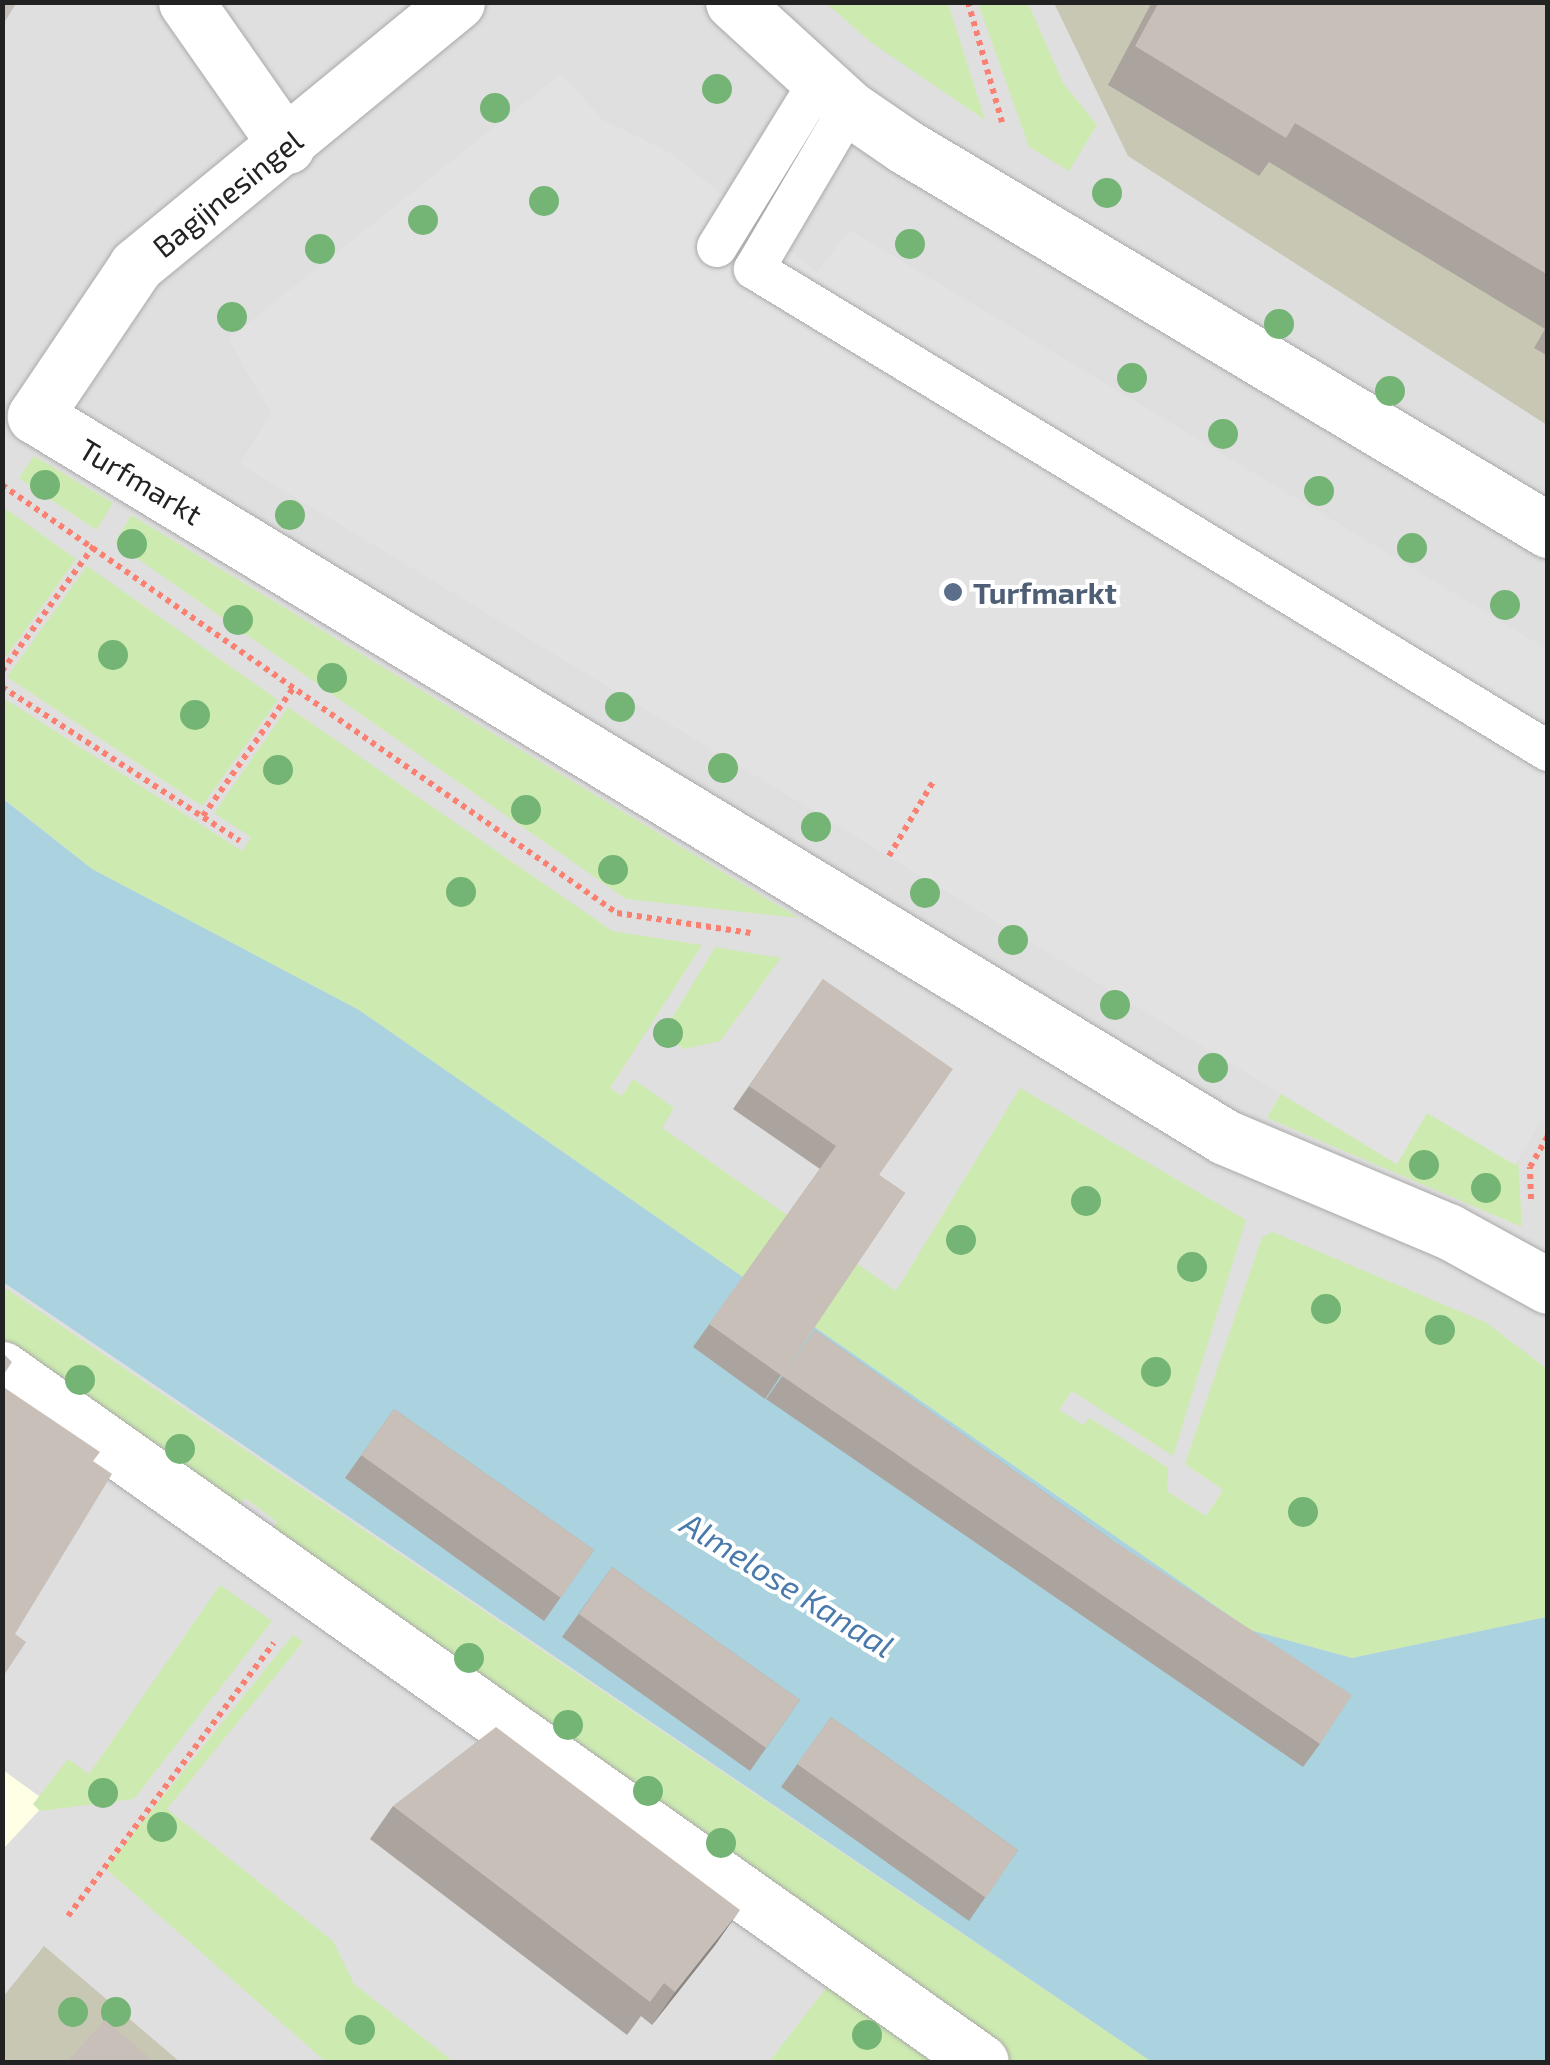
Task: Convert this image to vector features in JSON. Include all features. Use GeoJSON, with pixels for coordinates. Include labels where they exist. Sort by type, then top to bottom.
{"type":"FeatureCollection","features":[{"type":"Feature","properties":{"kind":"street"},"geometry":{"type":"LineString","coordinates":[[186,2],[287,146]]}},
{"type":"Feature","properties":{"kind":"street","name":"Bagijnesingel"},"geometry":{"type":"LineString","coordinates":[[35,416],[136,266],[287,146],[457,2]]}},
{"type":"Feature","properties":{"kind":"street"},"geometry":{"type":"LineString","coordinates":[[734,2],[834,96],[985,192],[1548,530]]}},
{"type":"Feature","properties":{"kind":"street","name":"Turfmarkt"},"geometry":{"type":"LineString","coordinates":[[35,416],[1225,1137],[1448,1231],[1548,1286]]}},
{"type":"Feature","properties":{"kind":"street"},"geometry":{"type":"LineString","coordinates":[[2,1368],[981,2062]]}},
{"type":"Feature","properties":{"kind":"lane"},"geometry":{"type":"LineString","coordinates":[[716,247],[834,96]]}},
{"type":"Feature","properties":{"kind":"lane"},"geometry":{"type":"LineString","coordinates":[[834,96],[754,269],[1548,751]]}},
{"type":"Feature","properties":{"kind":"path"},"geometry":{"type":"LineString","coordinates":[[968,2],[1009,150],[985,192]]}},
{"type":"Feature","properties":{"kind":"path"},"geometry":{"type":"LineString","coordinates":[[2,672],[134,476]]}},
{"type":"Feature","properties":{"kind":"path"},"geometry":{"type":"LineString","coordinates":[[2,686],[240,841]]}},
{"type":"Feature","properties":{"kind":"path"},"geometry":{"type":"LineString","coordinates":[[203,816],[294,687]]}},
{"type":"Feature","properties":{"kind":"path"},"geometry":{"type":"LineString","coordinates":[[68,1916],[314,1590]]}},
{"type":"Feature","properties":{"kind":"shaded area"},"geometry":{"type":"Polygon","coordinates":[[[3,3],[1547,3],[1547,2062],[3,2062],[3,3]]]}},
{"type":"Feature","properties":{"kind":"shaded area"},"geometry":{"type":"Polygon","coordinates":[[[1054,3],[1547,3],[1547,425],[1128,156],[1054,3]]]}},
{"type":"Feature","properties":{"kind":"shaded area","name":"Turfmarkt"},"geometry":{"type":"Polygon","coordinates":[[[561,74],[603,120],[671,153],[817,272],[850,230],[1547,649],[1547,1111],[1515,1165],[1427,1113],[1397,1164],[240,464],[271,413],[228,339],[561,74]]]}},
{"type":"Feature","properties":{"kind":"shaded area"},"geometry":{"type":"Polygon","coordinates":[[[3,1770],[47,1802],[3,1849],[3,1770]]]}},
{"type":"Feature","properties":{"kind":"shaded area"},"geometry":{"type":"Polygon","coordinates":[[[44,1946],[180,2062],[3,2062],[2,1998],[44,1946]]]}},
{"type":"Feature","properties":{"kind":"green space"},"geometry":{"type":"Polygon","coordinates":[[[826,3],[948,3],[985,120],[872,43],[826,3]]]}},
{"type":"Feature","properties":{"kind":"green space"},"geometry":{"type":"Polygon","coordinates":[[[978,3],[1028,3],[1063,83],[1097,125],[1069,171],[1029,147],[978,3]]]}},
{"type":"Feature","properties":{"kind":"green space"},"geometry":{"type":"Polygon","coordinates":[[[34,456],[113,503],[96,530],[19,478],[34,456]]]}},
{"type":"Feature","properties":{"kind":"green space"},"geometry":{"type":"Polygon","coordinates":[[[3,507],[76,559],[3,661],[3,507]]]}},
{"type":"Feature","properties":{"kind":"green space"},"geometry":{"type":"Polygon","coordinates":[[[131,515],[799,918],[626,899],[115,543],[131,515]]]}},
{"type":"Feature","properties":{"kind":"green space"},"geometry":{"type":"Polygon","coordinates":[[[87,566],[278,700],[202,806],[7,677],[87,566]]]}},
{"type":"Feature","properties":{"kind":"green space"},"geometry":{"type":"Polygon","coordinates":[[[2,697],[242,851],[251,837],[214,813],[288,707],[612,931],[702,945],[610,1088],[622,1096],[633,1079],[674,1108],[662,1128],[896,1291],[1020,1088],[1246,1220],[1173,1456],[1072,1391],[1059,1410],[1083,1425],[1090,1418],[1168,1468],[1167,1491],[1206,1516],[1223,1490],[1185,1464],[1262,1237],[1273,1232],[1487,1323],[1547,1369],[1547,1617],[1352,1658],[1250,1630],[359,1010],[92,869],[3,798],[2,697]]]}},
{"type":"Feature","properties":{"kind":"green space"},"geometry":{"type":"Polygon","coordinates":[[[715,947],[781,958],[720,1041],[684,1049],[663,1033],[715,947]]]}},
{"type":"Feature","properties":{"kind":"green space"},"geometry":{"type":"Polygon","coordinates":[[[1282,1092],[1396,1164],[1427,1113],[1518,1160],[1522,1227],[1267,1118],[1282,1092]]]}},
{"type":"Feature","properties":{"kind":"green space"},"geometry":{"type":"Polygon","coordinates":[[[2,1286],[1152,2062],[1010,2062],[270,1533],[277,1522],[245,1498],[236,1509],[3,1345],[2,1286]]]}},
{"type":"Feature","properties":{"kind":"green space"},"geometry":{"type":"Polygon","coordinates":[[[220,1585],[272,1621],[134,1799],[40,1811],[33,1804],[68,1759],[89,1774],[220,1585]]]}},
{"type":"Feature","properties":{"kind":"green space"},"geometry":{"type":"Polygon","coordinates":[[[293,1635],[303,1642],[167,1809],[333,1941],[354,1984],[454,2062],[326,2062],[105,1868],[293,1635]]]}},
{"type":"Feature","properties":{"kind":"green space"},"geometry":{"type":"Polygon","coordinates":[[[829,1984],[950,2062],[769,2062],[829,1984]]]}},
{"type":"Feature","properties":{"kind":"water","name":"Almelose Kanaal"},"geometry":{"type":"Polygon","coordinates":[[[2,798],[92,869],[359,1010],[1250,1630],[1352,1658],[1547,1617],[1547,2062],[1152,2062],[3,1282],[2,798]]]}},
{"type":"Feature","properties":{"kind":"building"},"geometry":{"type":"Polygon","coordinates":[[[2,2],[15,5],[2,26],[2,2]]]}},
{"type":"Feature","properties":{"kind":"building"},"geometry":{"type":"Polygon","coordinates":[[[1159,2],[1548,2],[1548,275],[1295,123],[1286,138],[1135,46],[1159,2]]]}},
{"type":"Feature","properties":{"kind":"building"},"geometry":{"type":"Polygon","coordinates":[[[823,979],[953,1069],[879,1175],[905,1193],[782,1376],[709,1324],[836,1146],[749,1086],[823,979]]]}},
{"type":"Feature","properties":{"kind":"building"},"geometry":{"type":"Polygon","coordinates":[[[815,1330],[1109,1538],[1352,1695],[1320,1744],[782,1376],[815,1330]]]}},
{"type":"Feature","properties":{"kind":"building"},"geometry":{"type":"Polygon","coordinates":[[[2,1352],[12,1362],[2,1377],[2,1352]]]}},
{"type":"Feature","properties":{"kind":"building"},"geometry":{"type":"Polygon","coordinates":[[[2,1386],[100,1452],[93,1461],[112,1474],[15,1634],[26,1642],[2,1678],[2,1386]]]}},
{"type":"Feature","properties":{"kind":"building"},"geometry":{"type":"Polygon","coordinates":[[[394,1409],[594,1550],[561,1598],[361,1455],[394,1409]]]}},
{"type":"Feature","properties":{"kind":"building"},"geometry":{"type":"Polygon","coordinates":[[[612,1567],[800,1700],[766,1748],[579,1614],[612,1567]]]}},
{"type":"Feature","properties":{"kind":"building"},"geometry":{"type":"Polygon","coordinates":[[[831,1717],[1018,1850],[986,1898],[797,1764],[831,1717]]]}},
{"type":"Feature","properties":{"kind":"building"},"geometry":{"type":"Polygon","coordinates":[[[496,1727],[740,1910],[675,1992],[664,1983],[650,2002],[393,1806],[496,1727]]]}},
{"type":"Feature","properties":{"kind":"building"},"geometry":{"type":"Polygon","coordinates":[[[105,2020],[154,2062],[67,2062],[105,2020]]]}},
{"type":"Feature","properties":{"kind":"place","name":"Turfmarkt"},"geometry":{"type":"Point","coordinates":[953,592]}}]}
